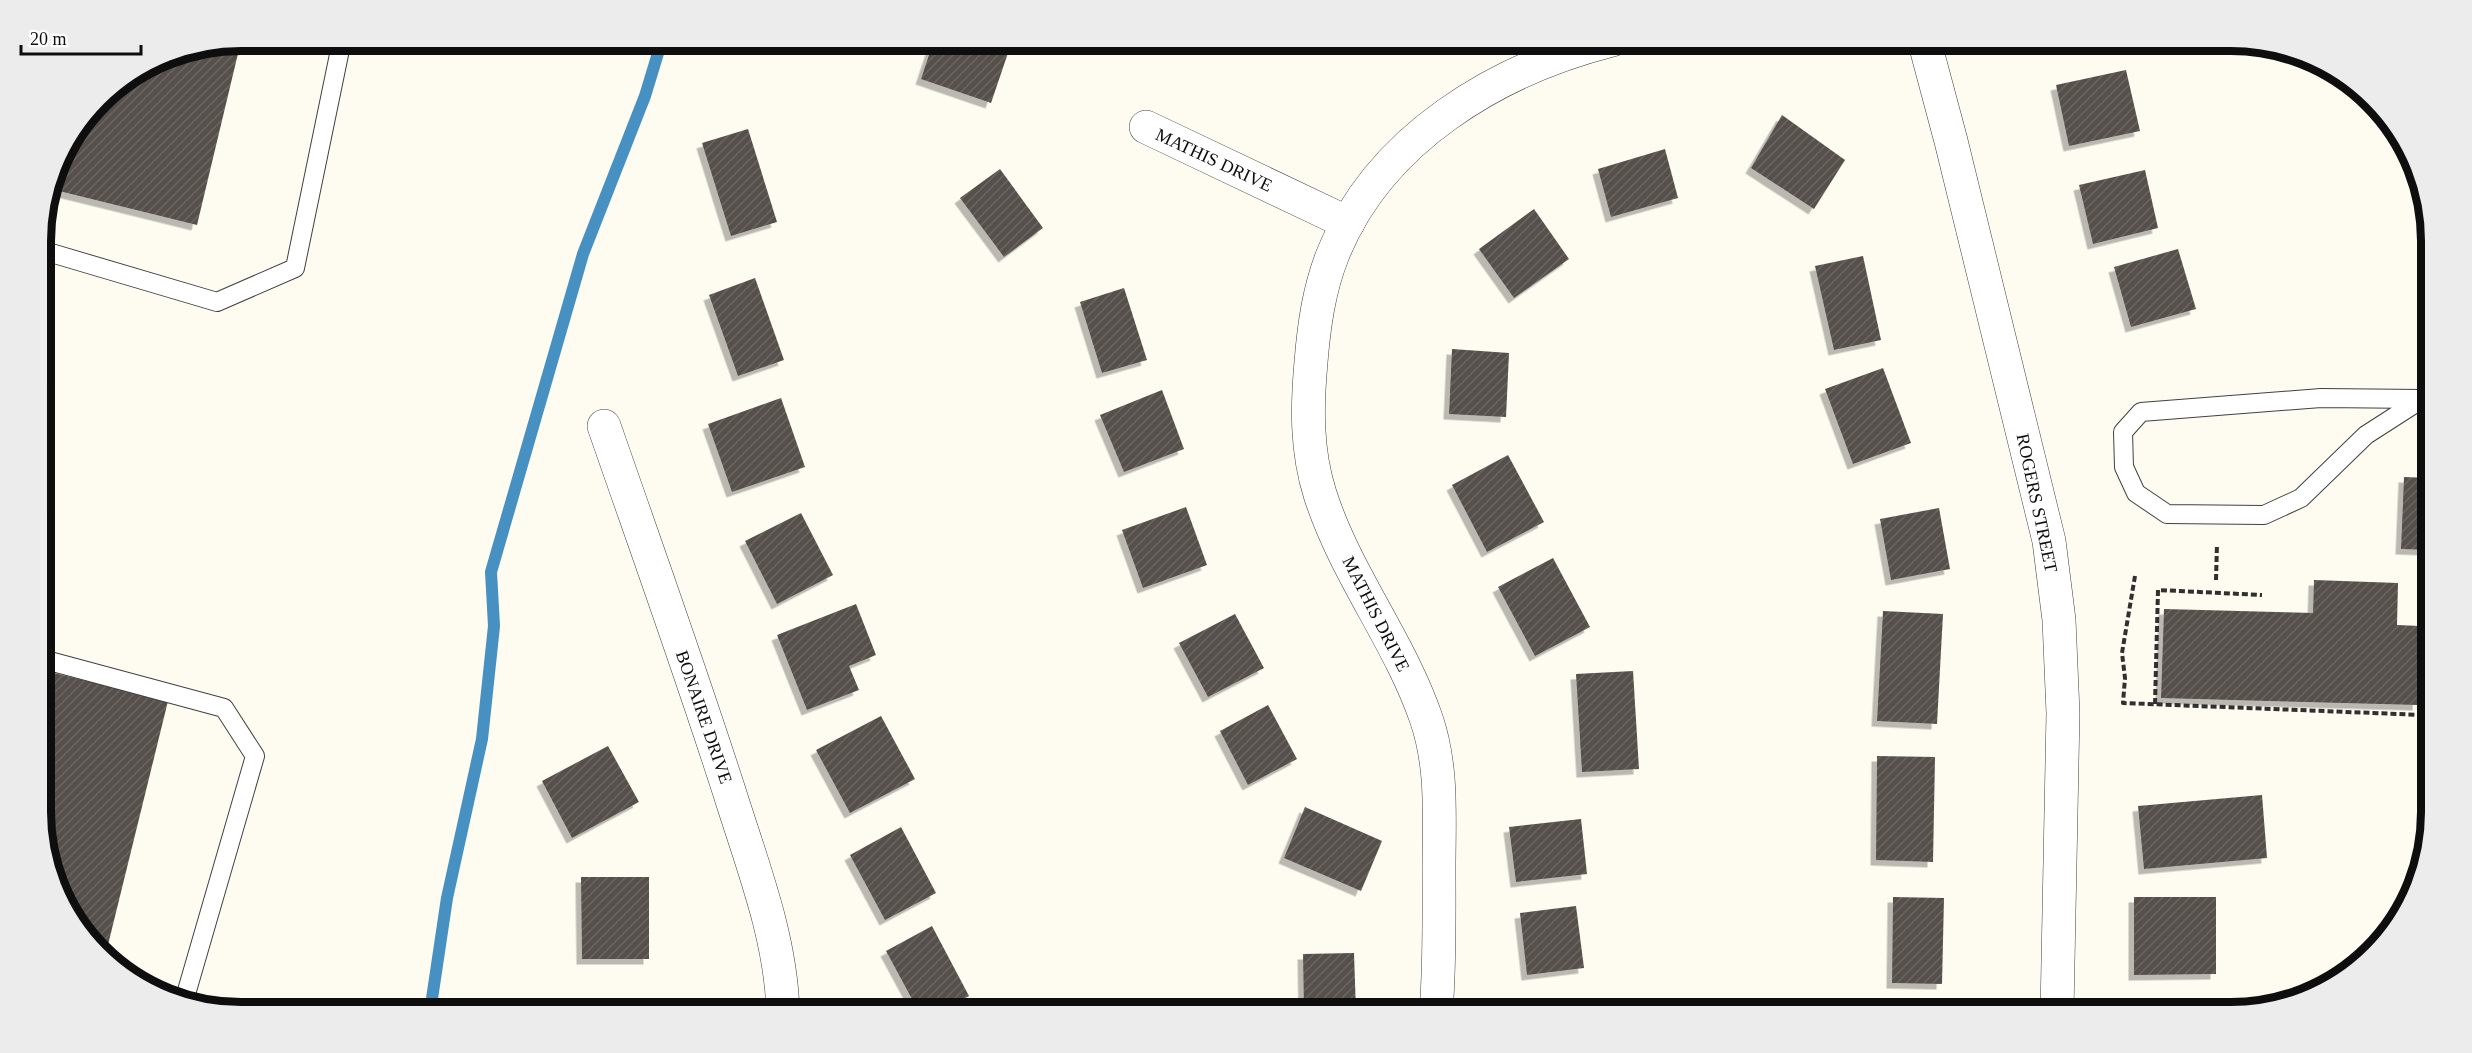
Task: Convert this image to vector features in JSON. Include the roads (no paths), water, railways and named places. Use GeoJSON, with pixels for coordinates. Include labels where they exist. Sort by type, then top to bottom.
{"type":"FeatureCollection","features":[{"type":"Feature","properties":{"kind":"street","name":"MATHIS DRIVE"},"geometry":{"type":"LineString","coordinates":[[1438,1002],[1439,772],[1426,719],[1404,667],[1332,529],[1319,491],[1310,451],[1307,410],[1315,314],[1333,255],[1348,223],[1379,176],[1400,154],[1448,113],[1478,93],[1542,61],[1575,51]]}},
{"type":"Feature","properties":{"kind":"street","name":"ROGERS STREET"},"geometry":{"type":"LineString","coordinates":[[1927,51],[2049,541],[2059,620],[2063,713],[2057,1002]]}},
{"type":"Feature","properties":{"kind":"street","name":"MATHIS DRIVE"},"geometry":{"type":"LineString","coordinates":[[1146,127],[1348,223]]}},
{"type":"Feature","properties":{"kind":"street","name":"BONAIRE DRIVE"},"geometry":{"type":"LineString","coordinates":[[604,426],[718,757],[769,917],[783,987],[783,1002]]}},
{"type":"Feature","properties":{"kind":"lane"},"geometry":{"type":"LineString","coordinates":[[51,253],[217,302],[295,268],[340,51]]}},
{"type":"Feature","properties":{"kind":"lane"},"geometry":{"type":"LineString","coordinates":[[2421,399],[2321,398],[2141,412],[2123,432],[2124,467],[2136,493],[2168,514],[2264,515],[2301,498],[2366,435],[2421,402]]}},
{"type":"Feature","properties":{"kind":"lane"},"geometry":{"type":"LineString","coordinates":[[51,661],[224,708],[255,756],[186,994]]}},
{"type":"Feature","properties":{"kind":"waterway"},"geometry":{"type":"LineString","coordinates":[[431,1002],[447,898],[482,739],[494,626],[491,572],[583,254],[645,96],[659,51]]}}]}
